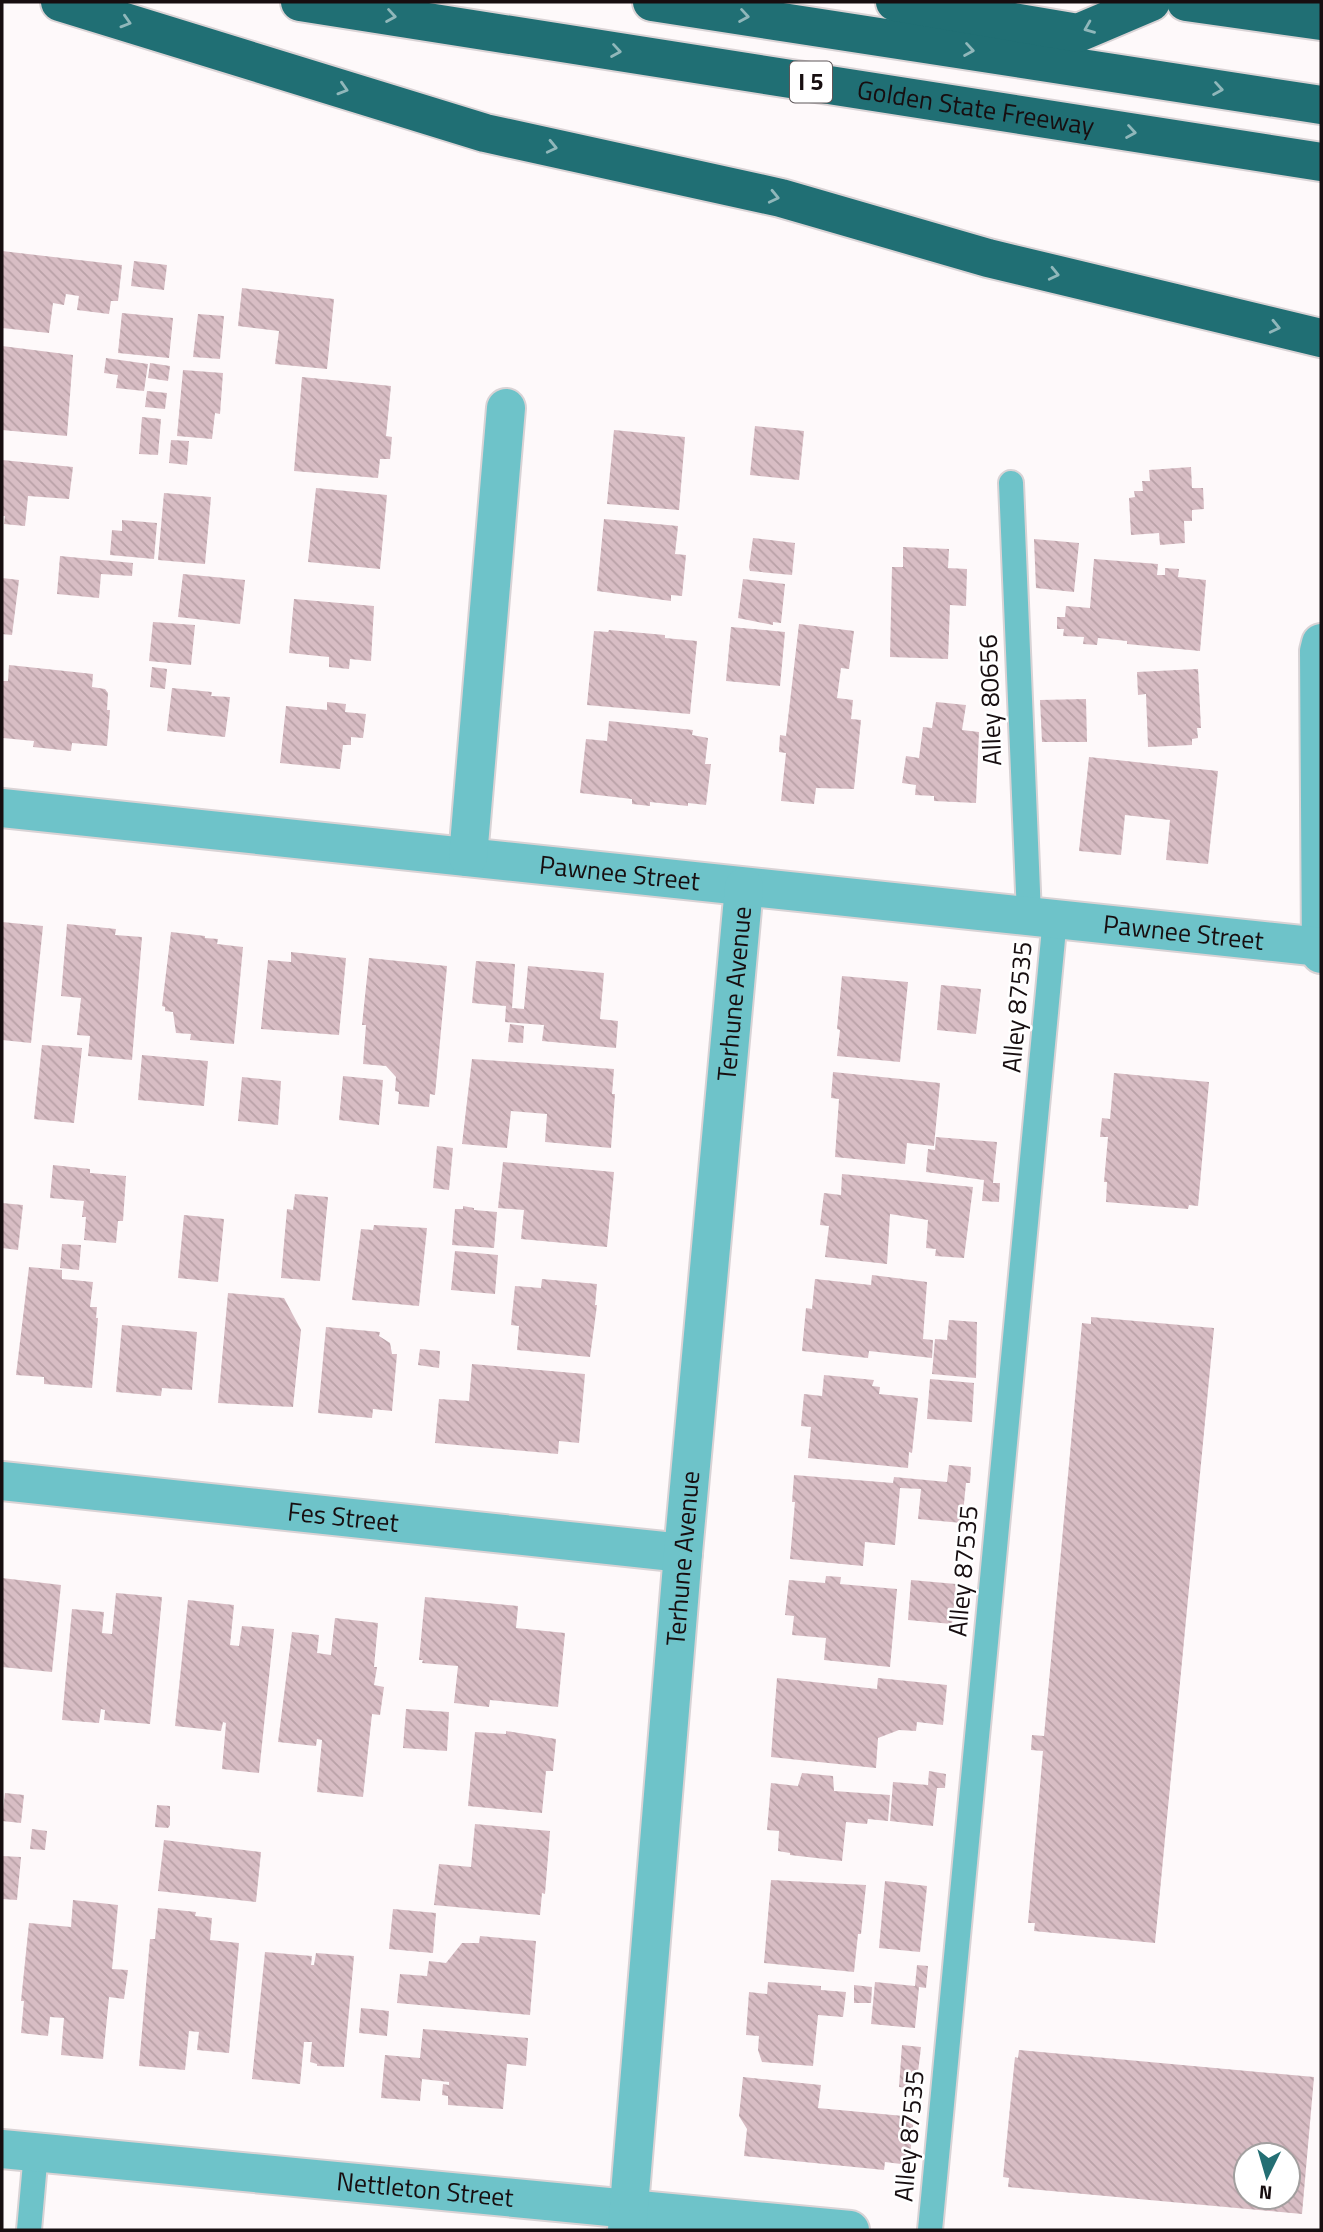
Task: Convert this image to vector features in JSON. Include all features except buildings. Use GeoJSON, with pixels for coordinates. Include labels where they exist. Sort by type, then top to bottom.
{"type":"FeatureCollection","features":[{"type":"Feature","properties":{"kind":"highway"},"geometry":{"type":"LineString","coordinates":[[60,2],[485,132],[781,198],[988,258],[1321,338]]}},
{"type":"Feature","properties":{"kind":"highway","name":"Golden State Freeway"},"geometry":{"type":"LineString","coordinates":[[300,2],[1321,162]]}},
{"type":"Feature","properties":{"kind":"highway"},"geometry":{"type":"LineString","coordinates":[[652,2],[1321,104]]}},
{"type":"Feature","properties":{"kind":"highway"},"geometry":{"type":"LineString","coordinates":[[895,2],[1078,33],[1151,2]]}},
{"type":"Feature","properties":{"kind":"highway"},"geometry":{"type":"LineString","coordinates":[[1186,2],[1321,21]]}},
{"type":"Feature","properties":{"kind":"street"},"geometry":{"type":"LineString","coordinates":[[468,857],[506,408]]}},
{"type":"Feature","properties":{"kind":"street"},"geometry":{"type":"LineString","coordinates":[[1321,643],[1321,954]]}},
{"type":"Feature","properties":{"kind":"street","name":"Pawnee Street"},"geometry":{"type":"LineString","coordinates":[[2,808],[1321,947]]}},
{"type":"Feature","properties":{"kind":"street","name":"Terhune Avenue"},"geometry":{"type":"LineString","coordinates":[[628,2219],[683,1553],[744,887]]}},
{"type":"Feature","properties":{"kind":"street","name":"Fes Street"},"geometry":{"type":"LineString","coordinates":[[2,1481],[683,1553]]}},
{"type":"Feature","properties":{"kind":"street","name":"Nettleton Street"},"geometry":{"type":"LineString","coordinates":[[19,2150],[628,2219],[849,2230]]}},
{"type":"Feature","properties":{"kind":"lane","name":"Alley 80656"},"geometry":{"type":"LineString","coordinates":[[1011,483],[1042,916]]}},
{"type":"Feature","properties":{"kind":"lane","name":"Alley 87535"},"geometry":{"type":"LineString","coordinates":[[930,2230],[1042,916]]}},
{"type":"Feature","properties":{"kind":"lane"},"geometry":{"type":"LineString","coordinates":[[19,2150],[29,2230]]}}]}
